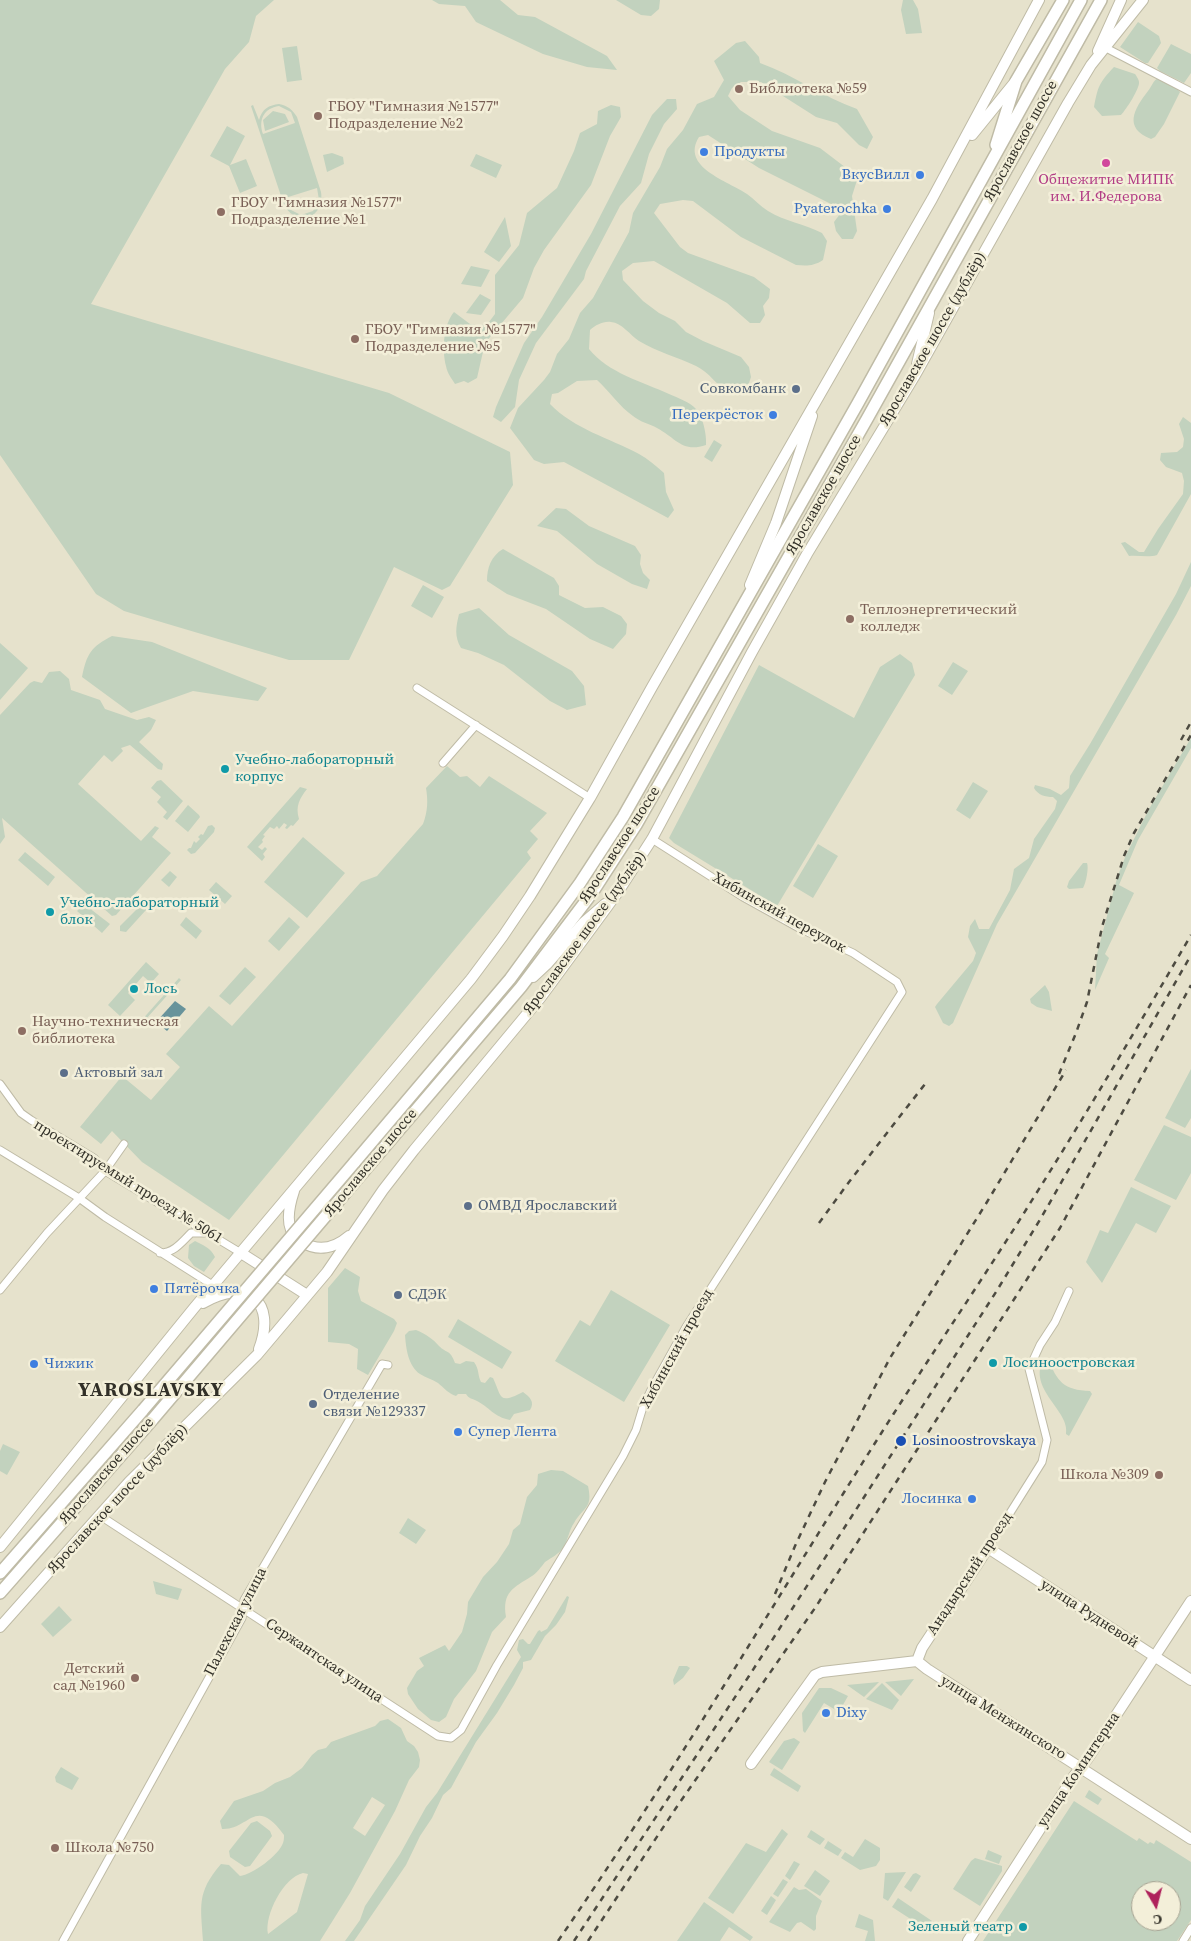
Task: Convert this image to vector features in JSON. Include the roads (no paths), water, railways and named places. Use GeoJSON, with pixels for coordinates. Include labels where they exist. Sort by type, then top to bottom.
{"type":"FeatureCollection","features":[{"type":"Feature","properties":{"kind":"main road"},"geometry":{"type":"LineString","coordinates":[[988,168],[1016,81],[1063,0]]}},
{"type":"Feature","properties":{"kind":"main road","name":"Ярославское шоссе"},"geometry":{"type":"LineString","coordinates":[[0,1574],[143,1410],[510,979],[580,883],[623,817],[732,629],[1081,0]]}},
{"type":"Feature","properties":{"kind":"main road","name":"Ярославское шоссе"},"geometry":{"type":"LineString","coordinates":[[0,1593],[153,1418],[521,988],[592,893],[636,825],[863,427],[1101,0]]}},
{"type":"Feature","properties":{"kind":"street"},"geometry":{"type":"LineString","coordinates":[[1092,65],[1121,0]]}},
{"type":"Feature","properties":{"kind":"street","name":"Ярославское шоссе (дублёр)"},"geometry":{"type":"LineString","coordinates":[[0,1627],[98,1515],[257,1355],[308,1295],[327,1272],[414,1150],[541,996],[618,892],[652,839],[806,554],[914,377],[1049,135],[1092,65],[1143,0]]}},
{"type":"Feature","properties":{"kind":"street"},"geometry":{"type":"LineString","coordinates":[[0,1547],[194,1308],[471,979],[530,896],[590,798],[957,153],[1036,2]]}},
{"type":"Feature","properties":{"kind":"street"},"geometry":{"type":"LineString","coordinates":[[1106,48],[1191,92]]}},
{"type":"Feature","properties":{"kind":"street"},"geometry":{"type":"LineString","coordinates":[[957,153],[1016,81]]}},
{"type":"Feature","properties":{"kind":"street"},"geometry":{"type":"LineString","coordinates":[[914,377],[932,301]]}},
{"type":"Feature","properties":{"kind":"street"},"geometry":{"type":"LineString","coordinates":[[732,629],[776,523],[820,394]]}},
{"type":"Feature","properties":{"kind":"street"},"geometry":{"type":"LineString","coordinates":[[417,688],[590,798]]}},
{"type":"Feature","properties":{"kind":"street"},"geometry":{"type":"LineString","coordinates":[[443,762],[476,725]]}},
{"type":"Feature","properties":{"kind":"street","name":"Хибинский переулок"},"geometry":{"type":"LineString","coordinates":[[652,839],[743,897],[799,928],[852,953],[897,982],[902,992]]}},
{"type":"Feature","properties":{"kind":"street"},"geometry":{"type":"LineString","coordinates":[[521,988],[548,963],[583,923],[618,892]]}},
{"type":"Feature","properties":{"kind":"street","name":"Хибинский проезд"},"geometry":{"type":"LineString","coordinates":[[451,1738],[461,1730],[501,1658],[623,1456],[636,1430],[643,1407],[651,1390],[686,1327],[902,992]]}},
{"type":"Feature","properties":{"kind":"street","name":"проектируемый проезд № 5061"},"geometry":{"type":"LineString","coordinates":[[0,1084],[22,1113],[31,1120],[94,1158],[105,1171],[241,1252]]}},
{"type":"Feature","properties":{"kind":"street"},"geometry":{"type":"LineString","coordinates":[[0,1290],[79,1198],[105,1171],[124,1144]]}},
{"type":"Feature","properties":{"kind":"street"},"geometry":{"type":"LineString","coordinates":[[0,1150],[79,1198],[160,1253],[214,1286]]}},
{"type":"Feature","properties":{"kind":"street"},"geometry":{"type":"LineString","coordinates":[[297,1184],[293,1193],[289,1216],[292,1232],[297,1239],[308,1246],[325,1248],[336,1245],[353,1233]]}},
{"type":"Feature","properties":{"kind":"street"},"geometry":{"type":"LineString","coordinates":[[160,1253],[166,1253],[174,1249],[191,1233],[209,1234]]}},
{"type":"Feature","properties":{"kind":"street"},"geometry":{"type":"LineString","coordinates":[[241,1252],[308,1295]]}},
{"type":"Feature","properties":{"kind":"street"},"geometry":{"type":"LineString","coordinates":[[194,1308],[218,1294],[239,1291],[249,1294],[256,1299],[265,1324],[264,1338],[257,1355]]}},
{"type":"Feature","properties":{"kind":"street","name":"Анадырский проезд"},"geometry":{"type":"LineString","coordinates":[[917,1662],[922,1648],[1042,1462],[1047,1440],[1045,1426],[1030,1377],[1030,1365],[1055,1322],[1069,1291]]}},
{"type":"Feature","properties":{"kind":"street","name":"Палехская улица"},"geometry":{"type":"LineString","coordinates":[[63,1941],[242,1618],[244,1600],[373,1378],[382,1364],[388,1365]]}},
{"type":"Feature","properties":{"kind":"street","name":"Сержантская улица"},"geometry":{"type":"LineString","coordinates":[[98,1515],[438,1736],[451,1738]]}},
{"type":"Feature","properties":{"kind":"street","name":"улица Рудневой"},"geometry":{"type":"LineString","coordinates":[[988,1548],[1191,1680]]}},
{"type":"Feature","properties":{"kind":"street","name":"улица Коминтерна"},"geometry":{"type":"LineString","coordinates":[[968,1941],[1191,1601]]}},
{"type":"Feature","properties":{"kind":"street"},"geometry":{"type":"LineString","coordinates":[[751,1764],[815,1675],[822,1672],[917,1662]]}},
{"type":"Feature","properties":{"kind":"street","name":"улица Менжинского"},"geometry":{"type":"LineString","coordinates":[[917,1662],[1191,1839]]}},
{"type":"Feature","properties":{"kind":"street"},"geometry":{"type":"LineString","coordinates":[[1183,1941],[1191,1928]]}},
{"type":"Feature","properties":{"kind":"water"},"geometry":{"type":"Polygon","coordinates":[[[175,1001],[186,1009],[167,1031],[156,1022],[175,1001]]]}},
{"type":"Feature","properties":{"kind":"railway"},"geometry":{"type":"LineString","coordinates":[[1181,740],[1191,722]]}},
{"type":"Feature","properties":{"kind":"railway"},"geometry":{"type":"LineString","coordinates":[[1059,1074],[1087,1002],[1102,927],[1124,856],[1134,833],[1191,735]]}},
{"type":"Feature","properties":{"kind":"railway"},"geometry":{"type":"LineString","coordinates":[[558,1941],[642,1816],[882,1432],[1015,1227],[1094,1100],[1191,935]]}},
{"type":"Feature","properties":{"kind":"railway"},"geometry":{"type":"LineString","coordinates":[[574,1941],[749,1676],[996,1292],[1041,1218],[1191,955]]}},
{"type":"Feature","properties":{"kind":"railway"},"geometry":{"type":"LineString","coordinates":[[588,1941],[676,1808],[815,1608],[1060,1228],[1191,985]]}},
{"type":"Feature","properties":{"kind":"railway"},"geometry":{"type":"LineString","coordinates":[[775,1594],[825,1482],[890,1358],[1066,1070]]}},
{"type":"Feature","properties":{"kind":"railway"},"geometry":{"type":"LineString","coordinates":[[819,1223],[925,1084]]}},
{"type":"Feature","properties":{"kind":"place","name":"Библиотека №59"},"geometry":{"type":"Point","coordinates":[739,89]}},
{"type":"Feature","properties":{"kind":"place","name":"ГБОУ \"Гимназия №1577\" Подразделение №2"},"geometry":{"type":"Point","coordinates":[318,116]}},
{"type":"Feature","properties":{"kind":"place","name":"Продукты"},"geometry":{"type":"Point","coordinates":[704,152]}},
{"type":"Feature","properties":{"kind":"place","name":"Общежитие МИПК им. И.Федерова"},"geometry":{"type":"Point","coordinates":[1106,163]}},
{"type":"Feature","properties":{"kind":"place","name":"ВкусВилл"},"geometry":{"type":"Point","coordinates":[920,175]}},
{"type":"Feature","properties":{"kind":"place","name":"Pyaterochka"},"geometry":{"type":"Point","coordinates":[887,209]}},
{"type":"Feature","properties":{"kind":"place","name":"ГБОУ \"Гимназия №1577\" Подразделение №1"},"geometry":{"type":"Point","coordinates":[221,212]}},
{"type":"Feature","properties":{"kind":"place","name":"ГБОУ \"Гимназия №1577\" Подразделение №5"},"geometry":{"type":"Point","coordinates":[355,339]}},
{"type":"Feature","properties":{"kind":"place","name":"Совкомбанк"},"geometry":{"type":"Point","coordinates":[796,389]}},
{"type":"Feature","properties":{"kind":"place","name":"Перекрёсток"},"geometry":{"type":"Point","coordinates":[773,415]}},
{"type":"Feature","properties":{"kind":"place","name":"Теплоэнергетический колледж"},"geometry":{"type":"Point","coordinates":[850,619]}},
{"type":"Feature","properties":{"kind":"place","name":"Учебно-лабораторный корпус"},"geometry":{"type":"Point","coordinates":[225,769]}},
{"type":"Feature","properties":{"kind":"place","name":"Учебно-лабораторный блок"},"geometry":{"type":"Point","coordinates":[50,912]}},
{"type":"Feature","properties":{"kind":"place","name":"Лось"},"geometry":{"type":"Point","coordinates":[134,989]}},
{"type":"Feature","properties":{"kind":"place","name":"Научно-техническая библиотека"},"geometry":{"type":"Point","coordinates":[22,1031]}},
{"type":"Feature","properties":{"kind":"place","name":"Актовый зал"},"geometry":{"type":"Point","coordinates":[64,1073]}},
{"type":"Feature","properties":{"kind":"place","name":"ОМВД Ярославский"},"geometry":{"type":"Point","coordinates":[468,1206]}},
{"type":"Feature","properties":{"kind":"place","name":"Пятёрочка"},"geometry":{"type":"Point","coordinates":[154,1289]}},
{"type":"Feature","properties":{"kind":"place","name":"СДЭК"},"geometry":{"type":"Point","coordinates":[398,1295]}},
{"type":"Feature","properties":{"kind":"place","name":"Лосиноостровская"},"geometry":{"type":"Point","coordinates":[993,1363]}},
{"type":"Feature","properties":{"kind":"place","name":"Чижик"},"geometry":{"type":"Point","coordinates":[34,1364]}},
{"type":"Feature","properties":{"kind":"place","name":"Отделение связи №129337"},"geometry":{"type":"Point","coordinates":[313,1404]}},
{"type":"Feature","properties":{"kind":"place","name":"Супер Лента"},"geometry":{"type":"Point","coordinates":[458,1432]}},
{"type":"Feature","properties":{"kind":"place","name":"Losinoostrovskaya"},"geometry":{"type":"Point","coordinates":[901,1441]}},
{"type":"Feature","properties":{"kind":"place","name":"Школа №309"},"geometry":{"type":"Point","coordinates":[1159,1475]}},
{"type":"Feature","properties":{"kind":"place","name":"Лосинка"},"geometry":{"type":"Point","coordinates":[972,1499]}},
{"type":"Feature","properties":{"kind":"place","name":"Детский сад №1960"},"geometry":{"type":"Point","coordinates":[135,1678]}},
{"type":"Feature","properties":{"kind":"place","name":"Dixy"},"geometry":{"type":"Point","coordinates":[826,1713]}},
{"type":"Feature","properties":{"kind":"place","name":"Школа №750"},"geometry":{"type":"Point","coordinates":[55,1848]}},
{"type":"Feature","properties":{"kind":"place","name":"Зеленый театр"},"geometry":{"type":"Point","coordinates":[1023,1927]}},
{"type":"Feature","properties":{"kind":"district","name":"YAROSLAVSKY"},"geometry":{"type":"Point","coordinates":[151,1391]}}]}
